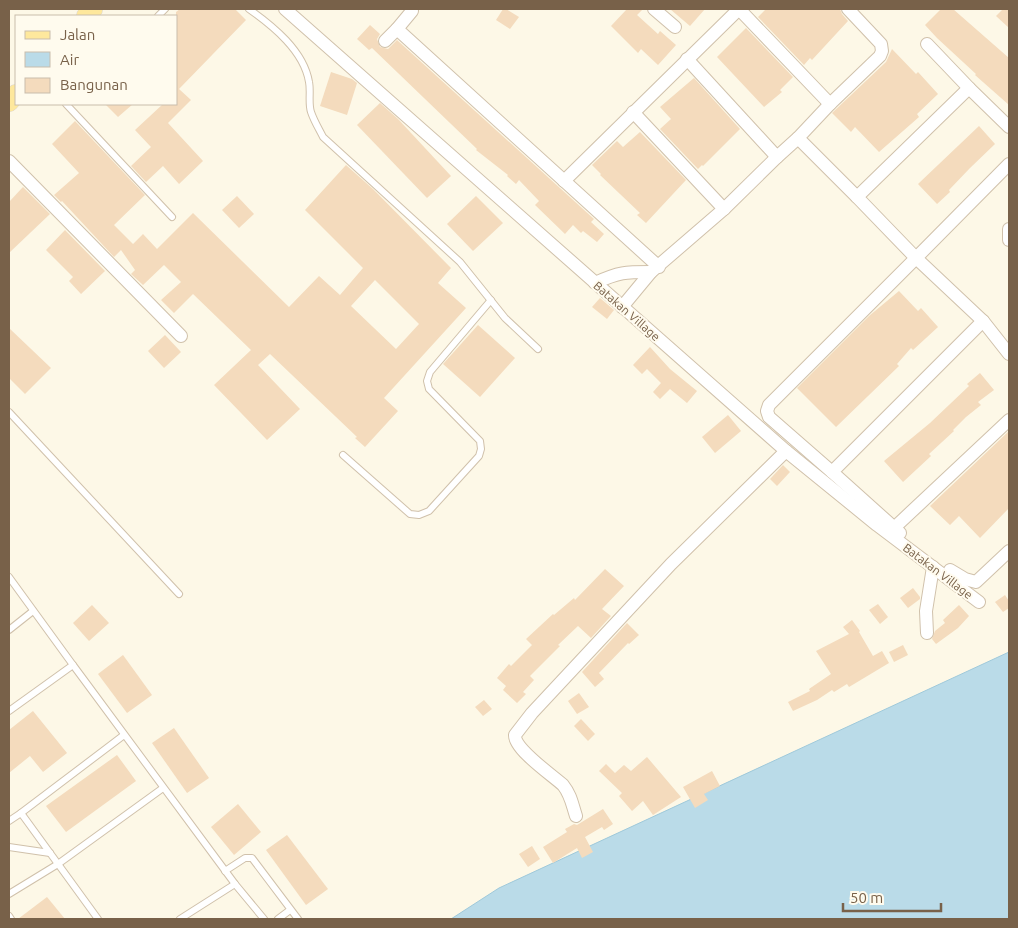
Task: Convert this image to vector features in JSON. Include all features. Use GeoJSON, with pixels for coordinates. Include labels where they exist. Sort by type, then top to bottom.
{"type":"FeatureCollection","features":[{"type":"Feature","properties":{"kind":"street","name":"Batakan Village"},"geometry":{"type":"LineString","coordinates":[[285,9],[786,451],[932,572],[979,602]]}},
{"type":"Feature","properties":{"kind":"street"},"geometry":{"type":"LineString","coordinates":[[654,9],[676,27]]}},
{"type":"Feature","properties":{"kind":"street"},"geometry":{"type":"LineString","coordinates":[[564,181],[739,9],[830,104]]}},
{"type":"Feature","properties":{"kind":"street"},"geometry":{"type":"LineString","coordinates":[[622,307],[655,269],[724,209],[880,56],[882,51],[881,44],[848,9]]}},
{"type":"Feature","properties":{"kind":"street"},"geometry":{"type":"LineString","coordinates":[[384,41],[397,30],[412,11]]}},
{"type":"Feature","properties":{"kind":"street"},"geometry":{"type":"LineString","coordinates":[[397,30],[564,181],[655,269]]}},
{"type":"Feature","properties":{"kind":"street"},"geometry":{"type":"LineString","coordinates":[[927,44],[1009,128]]}},
{"type":"Feature","properties":{"kind":"street"},"geometry":{"type":"LineString","coordinates":[[687,59],[777,157]]}},
{"type":"Feature","properties":{"kind":"street"},"geometry":{"type":"LineString","coordinates":[[857,197],[969,88]]}},
{"type":"Feature","properties":{"kind":"street"},"geometry":{"type":"LineString","coordinates":[[633,112],[724,209]]}},
{"type":"Feature","properties":{"kind":"street"},"geometry":{"type":"LineString","coordinates":[[798,138],[916,258],[983,321],[1009,354]]}},
{"type":"Feature","properties":{"kind":"street"},"geometry":{"type":"LineString","coordinates":[[9,161],[180,336]]}},
{"type":"Feature","properties":{"kind":"street"},"geometry":{"type":"LineString","coordinates":[[1009,164],[768,405],[768,416],[894,528],[916,547],[970,582],[976,582],[981,579],[1009,551]]}},
{"type":"Feature","properties":{"kind":"street"},"geometry":{"type":"LineString","coordinates":[[1009,229],[1009,240]]}},
{"type":"Feature","properties":{"kind":"street"},"geometry":{"type":"LineString","coordinates":[[595,283],[615,274],[655,269]]}},
{"type":"Feature","properties":{"kind":"street"},"geometry":{"type":"LineString","coordinates":[[832,472],[983,321]]}},
{"type":"Feature","properties":{"kind":"street"},"geometry":{"type":"LineString","coordinates":[[894,528],[1009,420]]}},
{"type":"Feature","properties":{"kind":"street"},"geometry":{"type":"LineString","coordinates":[[576,816],[568,791],[516,744],[514,735],[532,712],[670,564],[786,451]]}},
{"type":"Feature","properties":{"kind":"street"},"geometry":{"type":"LineString","coordinates":[[927,633],[926,611],[932,572]]}},
{"type":"Feature","properties":{"kind":"lane"},"geometry":{"type":"LineString","coordinates":[[249,9],[273,25],[291,46],[306,71],[309,82],[310,111],[323,136],[460,262],[506,318],[538,349]]}},
{"type":"Feature","properties":{"kind":"lane"},"geometry":{"type":"LineString","coordinates":[[67,105],[172,217]]}},
{"type":"Feature","properties":{"kind":"lane"},"geometry":{"type":"LineString","coordinates":[[344,455],[410,514],[419,515],[429,511],[479,456],[481,449],[480,441],[429,389],[427,381],[430,372],[491,300]]}},
{"type":"Feature","properties":{"kind":"lane"},"geometry":{"type":"LineString","coordinates":[[9,412],[180,594]]}},
{"type":"Feature","properties":{"kind":"lane"},"geometry":{"type":"LineString","coordinates":[[9,577],[163,788],[235,884],[264,919]]}},
{"type":"Feature","properties":{"kind":"lane"},"geometry":{"type":"LineString","coordinates":[[9,630],[34,611]]}},
{"type":"Feature","properties":{"kind":"lane"},"geometry":{"type":"LineString","coordinates":[[9,711],[73,665]]}},
{"type":"Feature","properties":{"kind":"lane"},"geometry":{"type":"LineString","coordinates":[[9,821],[124,735]]}},
{"type":"Feature","properties":{"kind":"lane"},"geometry":{"type":"LineString","coordinates":[[9,894],[58,864],[163,788]]}},
{"type":"Feature","properties":{"kind":"lane"},"geometry":{"type":"LineString","coordinates":[[21,813],[98,919]]}},
{"type":"Feature","properties":{"kind":"lane"},"geometry":{"type":"LineString","coordinates":[[9,847],[50,853]]}},
{"type":"Feature","properties":{"kind":"lane"},"geometry":{"type":"LineString","coordinates":[[225,871],[245,858],[252,858],[298,919]]}},
{"type":"Feature","properties":{"kind":"lane"},"geometry":{"type":"LineString","coordinates":[[180,919],[235,884]]}},
{"type":"Feature","properties":{"kind":"lane"},"geometry":{"type":"LineString","coordinates":[[278,919],[290,910]]}},
{"type":"Feature","properties":{"kind":"water"},"geometry":{"type":"Polygon","coordinates":[[[1009,652],[1009,919],[451,919],[499,888],[1009,652]]]}},
{"type":"Feature","properties":{"kind":"building"},"geometry":{"type":"Polygon","coordinates":[[[180,9],[235,9],[246,20],[179,89],[191,100],[168,123],[203,161],[179,184],[163,166],[146,182],[131,166],[151,147],[135,130],[162,105],[178,105],[178,15],[176,15],[176,12],[180,9]]]}},
{"type":"Feature","properties":{"kind":"building"},"geometry":{"type":"Polygon","coordinates":[[[503,9],[519,17],[510,29],[496,20],[503,9]]]}},
{"type":"Feature","properties":{"kind":"building"},"geometry":{"type":"Polygon","coordinates":[[[627,9],[643,9],[637,15],[658,34],[660,31],[676,45],[658,65],[641,49],[638,53],[611,26],[627,9]]]}},
{"type":"Feature","properties":{"kind":"building"},"geometry":{"type":"Polygon","coordinates":[[[670,9],[705,9],[690,26],[670,9]]]}},
{"type":"Feature","properties":{"kind":"building"},"geometry":{"type":"Polygon","coordinates":[[[766,9],[840,9],[848,21],[812,60],[810,58],[804,65],[758,17],[766,9]]]}},
{"type":"Feature","properties":{"kind":"building"},"geometry":{"type":"Polygon","coordinates":[[[941,9],[953,9],[1009,58],[1009,105],[975,75],[925,25],[941,9]]]}},
{"type":"Feature","properties":{"kind":"building"},"geometry":{"type":"Polygon","coordinates":[[[1003,9],[1009,9],[1009,28],[996,16],[1003,9]]]}},
{"type":"Feature","properties":{"kind":"building"},"geometry":{"type":"Polygon","coordinates":[[[370,25],[380,34],[377,39],[380,47],[388,49],[397,40],[594,219],[591,222],[604,234],[597,242],[583,231],[581,233],[573,225],[565,234],[535,205],[539,201],[519,180],[516,184],[508,175],[476,150],[372,48],[369,50],[357,39],[370,25]]]}},
{"type":"Feature","properties":{"kind":"building"},"geometry":{"type":"Polygon","coordinates":[[[746,28],[793,77],[780,90],[782,92],[764,107],[717,57],[746,28]]]}},
{"type":"Feature","properties":{"kind":"building"},"geometry":{"type":"Polygon","coordinates":[[[892,49],[916,74],[918,72],[938,94],[917,114],[919,117],[879,152],[855,127],[851,132],[832,113],[886,62],[892,49]]]}},
{"type":"Feature","properties":{"kind":"building"},"geometry":{"type":"Polygon","coordinates":[[[331,72],[352,79],[357,83],[347,115],[320,106],[331,72]]]}},
{"type":"Feature","properties":{"kind":"building"},"geometry":{"type":"Polygon","coordinates":[[[694,78],[740,129],[698,169],[660,129],[671,119],[660,107],[694,78]]]}},
{"type":"Feature","properties":{"kind":"building"},"geometry":{"type":"Polygon","coordinates":[[[380,103],[398,119],[451,176],[427,198],[357,125],[380,103]]]}},
{"type":"Feature","properties":{"kind":"building"},"geometry":{"type":"Polygon","coordinates":[[[106,105],[132,105],[118,117],[106,105]]]}},
{"type":"Feature","properties":{"kind":"building"},"geometry":{"type":"Polygon","coordinates":[[[75,121],[145,195],[114,225],[133,244],[143,234],[157,249],[193,213],[289,307],[319,276],[340,295],[363,268],[305,210],[346,165],[373,189],[451,268],[438,283],[466,308],[384,398],[398,411],[365,447],[355,438],[357,437],[270,354],[258,365],[300,409],[267,440],[214,385],[251,350],[193,294],[174,313],[161,300],[181,282],[164,265],[143,285],[131,274],[135,270],[121,250],[114,257],[62,201],[54,195],[79,173],[52,144],[75,121]],[[375,280],[351,306],[396,349],[419,324],[375,280]]]}},
{"type":"Feature","properties":{"kind":"building"},"geometry":{"type":"Polygon","coordinates":[[[979,126],[995,144],[937,204],[918,184],[979,126]]]}},
{"type":"Feature","properties":{"kind":"building"},"geometry":{"type":"Polygon","coordinates":[[[640,132],[686,180],[646,223],[637,215],[640,213],[592,165],[617,141],[623,147],[640,132]]]}},
{"type":"Feature","properties":{"kind":"building"},"geometry":{"type":"Polygon","coordinates":[[[23,187],[50,214],[9,253],[9,202],[23,187]]]}},
{"type":"Feature","properties":{"kind":"building"},"geometry":{"type":"Polygon","coordinates":[[[237,196],[254,214],[239,228],[222,210],[237,196]]]}},
{"type":"Feature","properties":{"kind":"building"},"geometry":{"type":"Polygon","coordinates":[[[476,196],[503,223],[473,251],[447,224],[476,196]]]}},
{"type":"Feature","properties":{"kind":"building"},"geometry":{"type":"Polygon","coordinates":[[[65,230],[105,271],[81,294],[69,281],[73,277],[46,250],[65,230]]]}},
{"type":"Feature","properties":{"kind":"building"},"geometry":{"type":"Polygon","coordinates":[[[899,291],[918,311],[921,308],[938,327],[913,350],[911,348],[897,364],[899,366],[836,427],[797,388],[869,316],[899,291]]]}},
{"type":"Feature","properties":{"kind":"building"},"geometry":{"type":"Polygon","coordinates":[[[600,298],[614,310],[607,319],[592,307],[600,298]]]}},
{"type":"Feature","properties":{"kind":"building"},"geometry":{"type":"Polygon","coordinates":[[[478,325],[515,358],[480,397],[443,364],[478,325]]]}},
{"type":"Feature","properties":{"kind":"building"},"geometry":{"type":"Polygon","coordinates":[[[9,328],[51,368],[25,394],[9,378],[9,328]]]}},
{"type":"Feature","properties":{"kind":"building"},"geometry":{"type":"Polygon","coordinates":[[[165,335],[181,352],[164,368],[148,351],[165,335]]]}},
{"type":"Feature","properties":{"kind":"building"},"geometry":{"type":"Polygon","coordinates":[[[650,347],[670,369],[697,391],[687,403],[670,389],[660,399],[653,392],[661,383],[647,369],[642,374],[633,365],[650,347]]]}},
{"type":"Feature","properties":{"kind":"building"},"geometry":{"type":"Polygon","coordinates":[[[980,373],[994,390],[978,402],[981,405],[966,417],[929,454],[931,456],[903,482],[884,461],[930,423],[980,373]]]}},
{"type":"Feature","properties":{"kind":"building"},"geometry":{"type":"Polygon","coordinates":[[[728,415],[741,431],[715,453],[702,437],[728,415]]]}},
{"type":"Feature","properties":{"kind":"building"},"geometry":{"type":"Polygon","coordinates":[[[1009,431],[1009,508],[980,538],[959,516],[950,525],[930,506],[1009,431]]]}},
{"type":"Feature","properties":{"kind":"building"},"geometry":{"type":"Polygon","coordinates":[[[783,465],[790,472],[777,486],[770,479],[783,465]]]}},
{"type":"Feature","properties":{"kind":"building"},"geometry":{"type":"Polygon","coordinates":[[[605,569],[624,586],[602,609],[611,616],[591,638],[578,626],[530,676],[534,680],[523,692],[526,694],[517,703],[503,690],[506,686],[497,678],[509,664],[511,666],[532,645],[526,639],[553,614],[574,598],[575,600],[605,569]]]}},
{"type":"Feature","properties":{"kind":"building"},"geometry":{"type":"Polygon","coordinates":[[[913,588],[920,599],[908,608],[900,598],[913,588]]]}},
{"type":"Feature","properties":{"kind":"building"},"geometry":{"type":"Polygon","coordinates":[[[1005,595],[1009,601],[1009,608],[1003,612],[995,602],[1005,595]]]}},
{"type":"Feature","properties":{"kind":"building"},"geometry":{"type":"Polygon","coordinates":[[[878,604],[888,617],[880,624],[869,610],[878,604]]]}},
{"type":"Feature","properties":{"kind":"building"},"geometry":{"type":"Polygon","coordinates":[[[92,605],[109,623],[89,641],[73,623],[92,605]]]}},
{"type":"Feature","properties":{"kind":"building"},"geometry":{"type":"Polygon","coordinates":[[[959,605],[969,616],[958,628],[936,644],[932,639],[935,631],[945,623],[943,620],[959,605]]]}},
{"type":"Feature","properties":{"kind":"building"},"geometry":{"type":"Polygon","coordinates":[[[852,620],[873,656],[882,651],[889,663],[849,687],[847,684],[834,692],[832,690],[817,700],[793,711],[788,702],[810,691],[809,689],[831,674],[816,651],[849,634],[843,627],[852,620]]]}},
{"type":"Feature","properties":{"kind":"building"},"geometry":{"type":"Polygon","coordinates":[[[627,623],[639,635],[628,643],[599,673],[604,679],[595,687],[582,672],[627,623]]]}},
{"type":"Feature","properties":{"kind":"building"},"geometry":{"type":"Polygon","coordinates":[[[903,645],[908,655],[894,662],[889,652],[903,645]]]}},
{"type":"Feature","properties":{"kind":"building"},"geometry":{"type":"Polygon","coordinates":[[[123,655],[152,695],[127,713],[98,674],[123,655]]]}},
{"type":"Feature","properties":{"kind":"building"},"geometry":{"type":"Polygon","coordinates":[[[579,693],[589,707],[577,714],[568,701],[579,693]]]}},
{"type":"Feature","properties":{"kind":"building"},"geometry":{"type":"Polygon","coordinates":[[[484,700],[492,709],[483,716],[475,707],[484,700]]]}},
{"type":"Feature","properties":{"kind":"building"},"geometry":{"type":"Polygon","coordinates":[[[33,711],[67,753],[43,772],[30,756],[9,773],[9,730],[33,711]]]}},
{"type":"Feature","properties":{"kind":"building"},"geometry":{"type":"Polygon","coordinates":[[[581,719],[595,734],[588,741],[574,726],[581,719]]]}},
{"type":"Feature","properties":{"kind":"building"},"geometry":{"type":"Polygon","coordinates":[[[174,728],[209,778],[187,793],[152,743],[174,728]]]}},
{"type":"Feature","properties":{"kind":"building"},"geometry":{"type":"Polygon","coordinates":[[[117,755],[136,781],[66,832],[46,806],[117,755]]]}},
{"type":"Feature","properties":{"kind":"building"},"geometry":{"type":"Polygon","coordinates":[[[647,757],[681,797],[653,815],[643,801],[632,811],[619,796],[622,793],[599,771],[606,764],[615,773],[624,765],[631,771],[647,757]]]}},
{"type":"Feature","properties":{"kind":"building"},"geometry":{"type":"Polygon","coordinates":[[[712,771],[720,786],[704,794],[708,800],[695,808],[683,787],[712,771]]]}},
{"type":"Feature","properties":{"kind":"building"},"geometry":{"type":"Polygon","coordinates":[[[238,804],[261,832],[234,855],[211,827],[238,804]]]}},
{"type":"Feature","properties":{"kind":"building"},"geometry":{"type":"Polygon","coordinates":[[[603,809],[613,824],[604,830],[602,827],[585,837],[593,852],[582,858],[577,848],[553,863],[543,847],[567,832],[565,829],[574,824],[577,825],[603,809]]]}},
{"type":"Feature","properties":{"kind":"building"},"geometry":{"type":"Polygon","coordinates":[[[287,835],[328,889],[306,905],[266,850],[287,835]]]}},
{"type":"Feature","properties":{"kind":"building"},"geometry":{"type":"Polygon","coordinates":[[[532,846],[540,859],[528,867],[519,854],[532,846]]]}},
{"type":"Feature","properties":{"kind":"building"},"geometry":{"type":"Polygon","coordinates":[[[47,897],[65,919],[18,919],[47,897]]]}}]}
